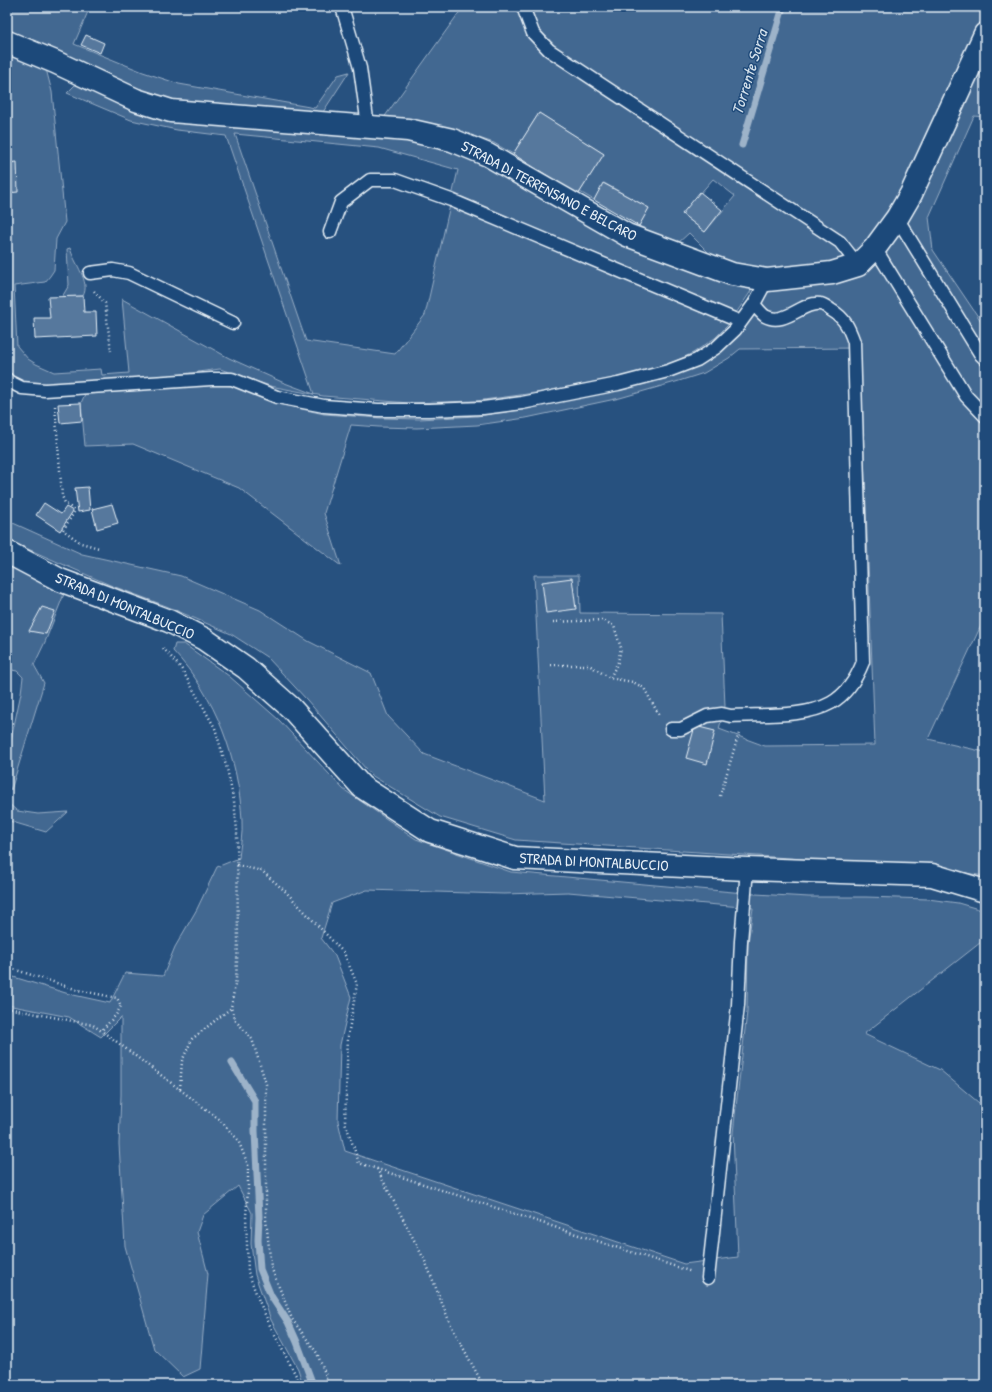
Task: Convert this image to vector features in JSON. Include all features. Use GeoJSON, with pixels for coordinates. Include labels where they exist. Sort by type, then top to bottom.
{"type":"FeatureCollection","features":[{"type":"Feature","properties":{"kind":"street","name":"STRADA DI TERRENSANO E BELCARO"},"geometry":{"type":"LineString","coordinates":[[7,42],[55,62],[136,100],[171,112],[368,126],[408,130],[452,140],[488,155],[627,235],[732,274],[767,280],[832,272],[858,265],[875,248],[897,218],[911,194],[985,34]]}},
{"type":"Feature","properties":{"kind":"street","name":"STRADA DI MONTALBUCCIO"},"geometry":{"type":"LineString","coordinates":[[7,552],[60,580],[169,621],[204,639],[246,668],[291,708],[362,787],[430,831],[515,858],[747,869],[932,875],[985,891]]}},
{"type":"Feature","properties":{"kind":"lane"},"geometry":{"type":"LineString","coordinates":[[342,7],[360,68],[368,126]]}},
{"type":"Feature","properties":{"kind":"lane"},"geometry":{"type":"LineString","coordinates":[[523,7],[533,33],[549,50],[840,242],[858,265]]}},
{"type":"Feature","properties":{"kind":"lane"},"geometry":{"type":"LineString","coordinates":[[330,232],[341,202],[370,180],[395,180],[451,200],[741,322]]}},
{"type":"Feature","properties":{"kind":"lane"},"geometry":{"type":"LineString","coordinates":[[897,218],[981,356],[985,360]]}},
{"type":"Feature","properties":{"kind":"lane"},"geometry":{"type":"LineString","coordinates":[[875,248],[966,396],[985,416]]}},
{"type":"Feature","properties":{"kind":"lane"},"geometry":{"type":"LineString","coordinates":[[90,273],[113,270],[129,273],[234,323]]}},
{"type":"Feature","properties":{"kind":"lane"},"geometry":{"type":"LineString","coordinates":[[7,379],[8,381],[22,388],[31,390],[55,390],[211,379],[232,379],[277,397],[324,406],[378,410],[483,408],[522,403],[611,385],[668,371],[697,360],[717,347],[735,330],[754,304],[767,280]]}},
{"type":"Feature","properties":{"kind":"lane"},"geometry":{"type":"LineString","coordinates":[[671,729],[681,729],[707,716],[722,714],[731,716],[814,710],[832,702],[847,689],[857,676],[863,662],[854,342],[848,325],[834,311],[821,304],[808,306],[791,315],[778,319],[764,316],[754,304]]}},
{"type":"Feature","properties":{"kind":"lane"},"geometry":{"type":"LineString","coordinates":[[708,1278],[738,1005],[741,941],[747,869]]}},
{"type":"Feature","properties":{"kind":"path"},"geometry":{"type":"LineString","coordinates":[[92,287],[105,303],[111,351]]}},
{"type":"Feature","properties":{"kind":"path"},"geometry":{"type":"LineString","coordinates":[[55,390],[62,496],[65,503],[75,511],[63,530],[82,543],[99,548]]}},
{"type":"Feature","properties":{"kind":"path"},"geometry":{"type":"LineString","coordinates":[[554,622],[603,620],[614,626],[621,648],[618,662],[610,678]]}},
{"type":"Feature","properties":{"kind":"path"},"geometry":{"type":"LineString","coordinates":[[163,648],[181,668],[214,728],[227,769],[234,801],[237,830],[238,943],[236,979],[231,1008],[236,1021],[252,1039],[266,1084],[266,1219],[271,1267],[292,1319],[316,1353],[326,1376],[326,1385]]}},
{"type":"Feature","properties":{"kind":"path"},"geometry":{"type":"LineString","coordinates":[[551,665],[589,665],[610,678],[633,682],[644,688],[663,724],[671,729]]}},
{"type":"Feature","properties":{"kind":"path"},"geometry":{"type":"LineString","coordinates":[[720,796],[744,715]]}},
{"type":"Feature","properties":{"kind":"path"},"geometry":{"type":"LineString","coordinates":[[237,865],[262,871],[280,886],[344,953],[357,984],[348,1036],[345,1122],[359,1163],[708,1278]]}},
{"type":"Feature","properties":{"kind":"path"},"geometry":{"type":"LineString","coordinates":[[7,967],[78,990],[117,998],[121,1006],[116,1015],[101,1031]]}},
{"type":"Feature","properties":{"kind":"path"},"geometry":{"type":"LineString","coordinates":[[7,1008],[93,1025],[219,1119],[238,1140],[248,1165],[246,1216],[248,1272],[272,1330],[301,1385]]}},
{"type":"Feature","properties":{"kind":"path"},"geometry":{"type":"LineString","coordinates":[[180,1090],[182,1061],[192,1039],[231,1008]]}},
{"type":"Feature","properties":{"kind":"path"},"geometry":{"type":"LineString","coordinates":[[377,1169],[426,1263],[450,1323],[483,1385]]}},
{"type":"Feature","properties":{"kind":"shaded area"},"geometry":{"type":"Polygon","coordinates":[[[7,7],[90,7],[74,44],[143,72],[179,84],[315,108],[338,75],[349,72],[323,112],[313,116],[172,106],[7,33],[7,7]]]}},
{"type":"Feature","properties":{"kind":"shaded area"},"geometry":{"type":"Polygon","coordinates":[[[463,7],[985,7],[985,117],[974,116],[929,217],[933,250],[985,327],[985,617],[928,739],[985,752],[985,876],[925,867],[516,840],[440,817],[371,775],[307,700],[268,658],[231,634],[166,606],[110,585],[7,539],[7,518],[13,523],[82,554],[181,576],[260,610],[308,641],[371,673],[388,716],[424,754],[545,800],[534,575],[579,575],[580,613],[721,614],[725,706],[719,729],[765,746],[875,745],[860,348],[740,349],[729,358],[704,373],[620,398],[526,418],[477,425],[417,428],[351,425],[324,513],[341,566],[239,488],[133,444],[85,446],[81,403],[85,394],[216,385],[235,386],[275,403],[324,414],[419,419],[477,416],[524,409],[619,390],[699,364],[723,350],[740,334],[767,291],[850,278],[872,267],[861,253],[832,263],[797,267],[766,269],[739,266],[716,260],[689,233],[677,244],[639,226],[649,208],[604,183],[594,200],[580,192],[604,154],[539,113],[513,154],[494,143],[461,132],[410,122],[383,119],[463,7]],[[713,179],[682,214],[705,232],[735,196],[713,179]]]}},
{"type":"Feature","properties":{"kind":"shaded area"},"geometry":{"type":"Polygon","coordinates":[[[7,52],[46,69],[52,92],[65,222],[56,239],[54,270],[50,276],[45,282],[14,286],[17,346],[28,359],[54,372],[101,369],[102,375],[129,373],[122,299],[229,358],[282,382],[314,394],[226,136],[177,130],[131,120],[67,93],[76,84],[132,111],[175,120],[408,141],[454,150],[749,287],[751,291],[728,325],[715,338],[693,353],[665,366],[620,377],[542,392],[476,401],[409,403],[323,396],[270,386],[220,369],[154,378],[46,386],[7,384],[7,52]],[[235,134],[306,341],[395,354],[425,315],[458,170],[379,148],[235,134]]]}},
{"type":"Feature","properties":{"kind":"shaded area"},"geometry":{"type":"Polygon","coordinates":[[[70,248],[85,285],[83,296],[62,297],[69,285],[67,249],[70,248]]]}},
{"type":"Feature","properties":{"kind":"shaded area"},"geometry":{"type":"Polygon","coordinates":[[[7,565],[64,594],[34,665],[44,683],[11,790],[7,782],[7,758],[23,677],[17,671],[7,669],[7,565]]]}},
{"type":"Feature","properties":{"kind":"shaded area"},"geometry":{"type":"Polygon","coordinates":[[[175,644],[184,644],[229,676],[279,720],[343,789],[416,839],[511,872],[755,894],[809,897],[928,899],[958,903],[985,911],[985,939],[864,1034],[940,1070],[985,1108],[985,1385],[303,1385],[298,1369],[271,1320],[255,1275],[251,1244],[252,1213],[238,1186],[203,1215],[197,1232],[208,1274],[200,1369],[183,1377],[154,1349],[125,1246],[119,1144],[121,1095],[121,1017],[101,1037],[69,1017],[7,1005],[7,975],[69,994],[110,1003],[125,973],[163,976],[175,947],[197,909],[217,867],[239,858],[242,821],[236,775],[230,752],[213,708],[202,688],[173,651],[175,644]],[[367,890],[332,903],[321,938],[335,956],[351,997],[340,1045],[338,1121],[345,1151],[684,1264],[738,1257],[733,1133],[747,1012],[748,943],[753,908],[568,892],[504,894],[367,890]]]}},
{"type":"Feature","properties":{"kind":"shaded area"},"geometry":{"type":"Polygon","coordinates":[[[7,802],[17,811],[38,814],[68,812],[46,832],[9,821],[7,822],[7,802]]]}},
{"type":"Feature","properties":{"kind":"building"},"geometry":{"type":"Polygon","coordinates":[[[86,35],[104,43],[100,53],[81,45],[86,35]]]}},
{"type":"Feature","properties":{"kind":"building"},"geometry":{"type":"Polygon","coordinates":[[[539,113],[604,154],[578,195],[513,154],[539,113]]]}},
{"type":"Feature","properties":{"kind":"building"},"geometry":{"type":"Polygon","coordinates":[[[17,162],[18,192],[7,193],[7,163],[17,162]]]}},
{"type":"Feature","properties":{"kind":"building"},"geometry":{"type":"Polygon","coordinates":[[[603,183],[649,208],[639,226],[594,200],[603,183]]]}},
{"type":"Feature","properties":{"kind":"building"},"geometry":{"type":"Polygon","coordinates":[[[700,192],[722,210],[705,232],[682,214],[700,192]]]}},
{"type":"Feature","properties":{"kind":"building"},"geometry":{"type":"Polygon","coordinates":[[[83,296],[84,312],[96,312],[97,336],[35,339],[34,318],[50,318],[48,297],[83,296]]]}},
{"type":"Feature","properties":{"kind":"building"},"geometry":{"type":"Polygon","coordinates":[[[81,403],[82,421],[60,423],[58,404],[81,403]]]}},
{"type":"Feature","properties":{"kind":"building"},"geometry":{"type":"Polygon","coordinates":[[[88,487],[90,510],[78,512],[75,488],[88,487]]]}},
{"type":"Feature","properties":{"kind":"building"},"geometry":{"type":"Polygon","coordinates":[[[44,503],[61,514],[66,507],[73,511],[60,531],[36,515],[44,503]]]}},
{"type":"Feature","properties":{"kind":"building"},"geometry":{"type":"Polygon","coordinates":[[[112,504],[118,523],[97,529],[92,509],[112,504]]]}},
{"type":"Feature","properties":{"kind":"building"},"geometry":{"type":"Polygon","coordinates":[[[572,578],[576,609],[546,613],[542,582],[572,578]]]}},
{"type":"Feature","properties":{"kind":"building"},"geometry":{"type":"Polygon","coordinates":[[[42,607],[55,611],[46,634],[29,631],[42,607]]]}},
{"type":"Feature","properties":{"kind":"building"},"geometry":{"type":"Polygon","coordinates":[[[695,726],[715,731],[707,764],[686,758],[695,726]]]}},
{"type":"Feature","properties":{"kind":"waterway","name":"Torrente Sorra"},"geometry":{"type":"LineString","coordinates":[[742,145],[783,7]]}},
{"type":"Feature","properties":{"kind":"waterway"},"geometry":{"type":"LineString","coordinates":[[232,1063],[255,1101],[260,1269],[271,1296],[288,1322],[313,1385]]}}]}
